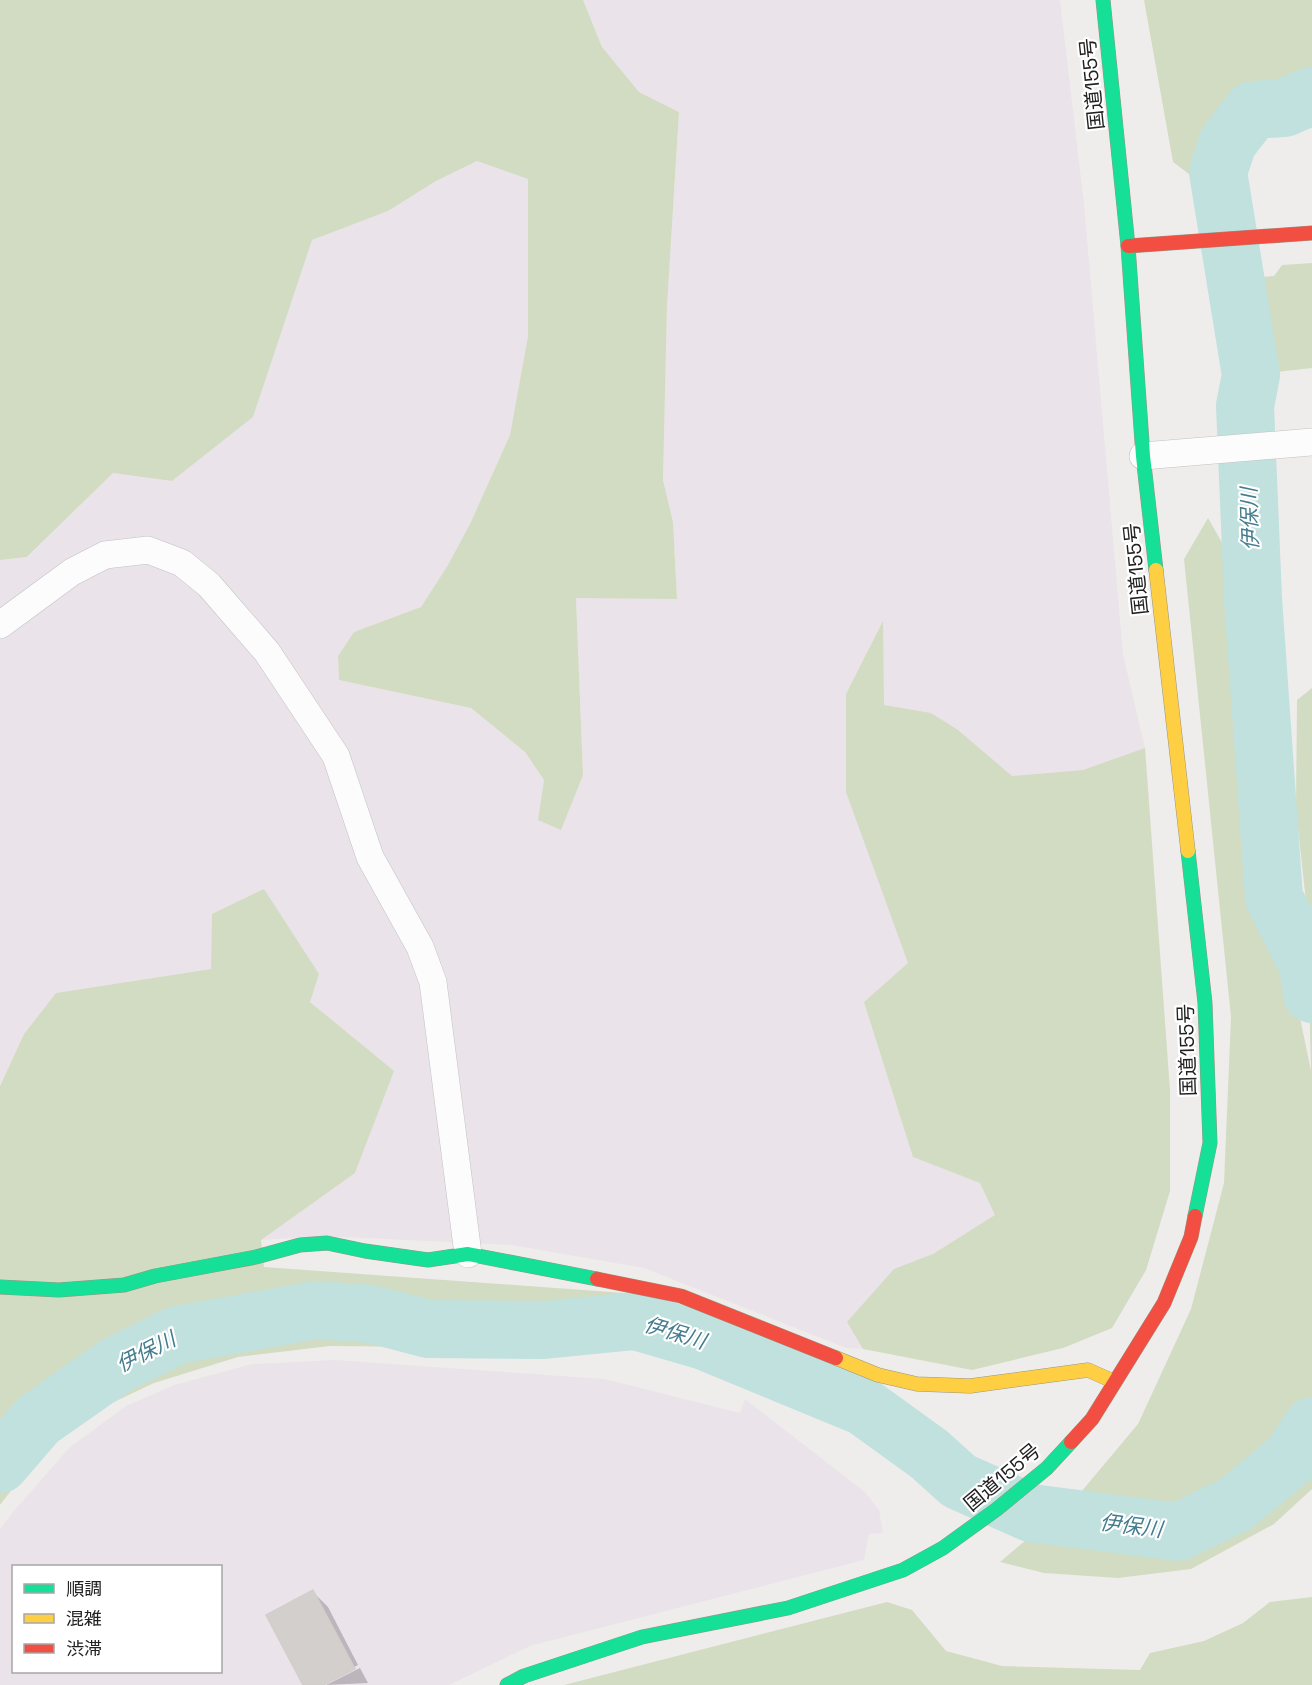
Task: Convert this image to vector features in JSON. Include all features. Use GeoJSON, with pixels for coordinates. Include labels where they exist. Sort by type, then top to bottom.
{"type":"FeatureCollection","features":[{"type":"Feature","properties":{"kind":"main road","name":"国道155号"},"geometry":{"type":"LineString","coordinates":[[507,1685],[524,1676],[642,1637],[788,1608],[903,1570],[943,1548],[997,1509],[1047,1468],[1092,1419],[1164,1303],[1191,1237],[1210,1143],[1205,1003],[1143,456],[1128,246],[1103,0]]}},
{"type":"Feature","properties":{"kind":"main road"},"geometry":{"type":"LineString","coordinates":[[1128,246],[1312,232]]}},
{"type":"Feature","properties":{"kind":"main road"},"geometry":{"type":"LineString","coordinates":[[0,1287],[59,1290],[124,1285],[154,1276],[255,1257],[300,1245],[327,1243],[428,1260],[468,1254],[681,1296],[878,1375],[916,1384],[970,1386],[1088,1370],[1115,1382]]}},
{"type":"Feature","properties":{"kind":"street"},"geometry":{"type":"LineString","coordinates":[[1143,456],[1312,442]]}},
{"type":"Feature","properties":{"kind":"street"},"geometry":{"type":"LineString","coordinates":[[0,625],[72,572],[105,555],[148,550],[182,563],[209,585],[267,652],[336,756],[370,857],[420,947],[433,982],[468,1254]]}},
{"type":"Feature","properties":{"kind":"shaded area"},"geometry":{"type":"Polygon","coordinates":[[[583,0],[1060,0],[1084,204],[1123,654],[1145,748],[1170,1091],[1170,1191],[1146,1270],[1112,1328],[1063,1348],[899,1355],[846,1348],[644,1268],[511,1245],[321,1236],[261,1240],[394,1072],[310,1002],[211,969],[56,993],[24,1034],[0,1086],[0,560],[28,557],[113,473],[172,481],[253,417],[311,240],[388,211],[436,181],[477,161],[528,179],[528,336],[510,435],[470,524],[448,565],[421,607],[354,632],[338,656],[339,680],[471,708],[525,752],[544,780],[538,820],[583,775],[576,597],[677,598],[673,522],[663,480],[667,306],[679,112],[639,92],[602,47],[583,0]]]}},
{"type":"Feature","properties":{"kind":"shaded area"},"geometry":{"type":"Polygon","coordinates":[[[335,1360],[605,1379],[740,1413],[745,1399],[865,1492],[879,1510],[883,1533],[869,1534],[864,1560],[530,1646],[449,1685],[0,1685],[0,1529],[69,1448],[126,1406],[174,1385],[252,1364],[335,1360]]]}},
{"type":"Feature","properties":{"kind":"green space"},"geometry":{"type":"Polygon","coordinates":[[[0,0],[583,0],[602,47],[639,92],[679,112],[667,306],[663,480],[673,522],[677,599],[576,598],[583,775],[561,830],[538,820],[544,780],[525,752],[471,708],[339,680],[338,656],[354,632],[421,607],[448,565],[470,524],[510,435],[528,336],[528,179],[477,161],[436,181],[388,211],[312,240],[253,417],[172,481],[113,473],[27,557],[0,560],[0,0]]]}},
{"type":"Feature","properties":{"kind":"green space"},"geometry":{"type":"Polygon","coordinates":[[[1144,0],[1312,0],[1312,83],[1282,97],[1255,100],[1219,128],[1210,163],[1201,183],[1173,162],[1144,0]]]}},
{"type":"Feature","properties":{"kind":"green space"},"geometry":{"type":"Polygon","coordinates":[[[1312,263],[1312,368],[1258,374],[1246,278],[1274,276],[1282,265],[1312,263]]]}},
{"type":"Feature","properties":{"kind":"green space"},"geometry":{"type":"Polygon","coordinates":[[[1208,518],[1245,583],[1264,905],[1292,979],[1311,1071],[1307,911],[1296,809],[1297,700],[1312,688],[1312,1489],[1274,1524],[1191,1569],[1118,1578],[1044,1573],[1000,1562],[1076,1498],[1138,1424],[1191,1309],[1224,1183],[1231,1017],[1184,559],[1208,518]]]}},
{"type":"Feature","properties":{"kind":"green space"},"geometry":{"type":"Polygon","coordinates":[[[883,621],[884,705],[931,713],[958,730],[1012,776],[1083,770],[1145,748],[1170,1091],[1170,1191],[1146,1270],[1112,1328],[1063,1348],[972,1370],[863,1349],[847,1322],[894,1269],[933,1254],[995,1215],[980,1183],[913,1157],[864,1002],[908,963],[846,792],[846,694],[883,621]]]}},
{"type":"Feature","properties":{"kind":"green space"},"geometry":{"type":"Polygon","coordinates":[[[264,889],[319,974],[310,1002],[394,1071],[355,1173],[261,1240],[264,1267],[638,1294],[620,1349],[330,1346],[238,1357],[154,1383],[78,1419],[30,1466],[0,1505],[0,1086],[24,1034],[56,993],[211,969],[212,914],[264,889]]]}},
{"type":"Feature","properties":{"kind":"green space"},"geometry":{"type":"Polygon","coordinates":[[[1312,1597],[1312,1685],[564,1685],[887,1602],[912,1610],[946,1651],[1002,1666],[1140,1670],[1150,1653],[1204,1641],[1243,1623],[1270,1602],[1312,1597]]]}},
{"type":"Feature","properties":{"kind":"building"},"geometry":{"type":"Polygon","coordinates":[[[313,1590],[355,1669],[323,1685],[303,1685],[266,1615],[313,1590]]]}},
{"type":"Feature","properties":{"kind":"waterway","name":"伊保川"},"geometry":{"type":"LineString","coordinates":[[1312,96],[1284,108],[1253,110],[1228,142],[1218,172],[1251,375],[1245,406],[1253,598],[1274,898],[1308,965],[1312,994]]}},
{"type":"Feature","properties":{"kind":"waterway","name":"伊保川"},"geometry":{"type":"LineString","coordinates":[[0,1464],[38,1420],[115,1366],[177,1335],[316,1310],[371,1314],[428,1329],[544,1330],[635,1321],[704,1341],[864,1407],[929,1454],[959,1481],[1031,1513],[1178,1532],[1236,1504],[1293,1456],[1312,1426]]}},
{"type":"Feature","properties":{"kind":"traffic: fast"},"geometry":{"type":"LineString","coordinates":[[1103,0],[1128,246],[1143,456],[1156,570]]}},
{"type":"Feature","properties":{"kind":"traffic: fast"},"geometry":{"type":"LineString","coordinates":[[1188,851],[1205,1003],[1210,1143],[1195,1216]]}},
{"type":"Feature","properties":{"kind":"traffic: fast"},"geometry":{"type":"LineString","coordinates":[[0,1287],[59,1290],[124,1285],[155,1276],[256,1257],[300,1245],[327,1243],[428,1260],[468,1254],[597,1279]]}},
{"type":"Feature","properties":{"kind":"traffic: fast"},"geometry":{"type":"LineString","coordinates":[[507,1685],[524,1676],[642,1637],[788,1608],[903,1570],[943,1548],[997,1509],[1047,1468],[1071,1442]]}},
{"type":"Feature","properties":{"kind":"traffic: slow"},"geometry":{"type":"LineString","coordinates":[[1156,570],[1188,851]]}},
{"type":"Feature","properties":{"kind":"traffic: slow"},"geometry":{"type":"LineString","coordinates":[[836,1358],[878,1375],[917,1384],[970,1386],[1088,1370],[1115,1382]]}},
{"type":"Feature","properties":{"kind":"traffic: jam"},"geometry":{"type":"LineString","coordinates":[[1128,246],[1312,233]]}},
{"type":"Feature","properties":{"kind":"traffic: jam"},"geometry":{"type":"LineString","coordinates":[[1071,1442],[1092,1419],[1164,1303],[1191,1237],[1195,1216]]}},
{"type":"Feature","properties":{"kind":"traffic: jam"},"geometry":{"type":"LineString","coordinates":[[597,1279],[681,1296],[836,1358]]}}]}
